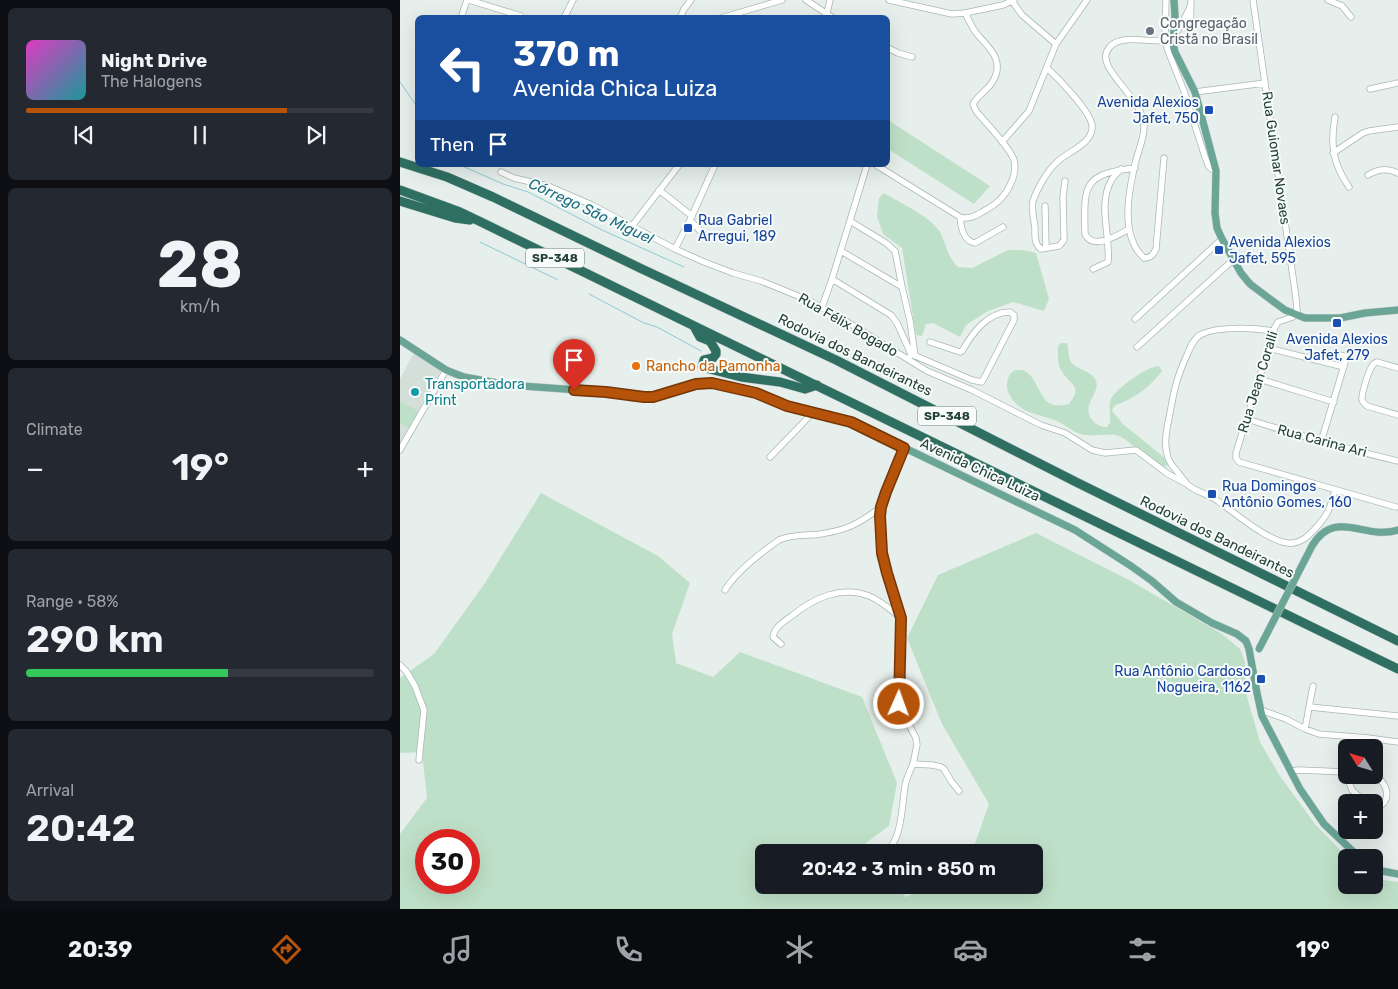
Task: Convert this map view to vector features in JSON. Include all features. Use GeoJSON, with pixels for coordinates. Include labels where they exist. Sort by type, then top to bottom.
{"type":"FeatureCollection","features":[{"type":"Feature","properties":{"kind":"highway","name":"Rodovia dos Bandeirantes"},"geometry":{"type":"LineString","coordinates":[[400,162],[415,167]]}},
{"type":"Feature","properties":{"kind":"highway","name":"Rodovia dos Bandeirantes"},"geometry":{"type":"LineString","coordinates":[[416,167],[447,177],[493,197],[836,360],[1398,641]]}},
{"type":"Feature","properties":{"kind":"highway","name":"SP-348"},"geometry":{"type":"LineString","coordinates":[[400,190],[460,212],[481,222],[1398,669]]}},
{"type":"Feature","properties":{"kind":"highway"},"geometry":{"type":"LineString","coordinates":[[400,201],[455,218],[481,222]]}},
{"type":"Feature","properties":{"kind":"highway"},"geometry":{"type":"LineString","coordinates":[[694,326],[700,337],[710,341],[716,351],[713,358],[704,360],[702,366],[741,377],[780,382],[805,388],[817,385]]}},
{"type":"Feature","properties":{"kind":"main road"},"geometry":{"type":"LineString","coordinates":[[1174,0],[1173,37],[1175,52],[1195,92],[1216,171],[1215,213],[1218,228],[1241,273],[1250,284],[1280,306],[1295,315],[1305,318],[1331,319],[1398,310]]}},
{"type":"Feature","properties":{"kind":"main road","name":"Avenida Chica Luiza"},"geometry":{"type":"LineString","coordinates":[[400,340],[446,370],[464,377],[508,385],[598,391],[644,397],[660,395],[696,384],[712,383],[756,393],[787,406],[851,422],[1087,536],[1152,581],[1176,602],[1212,623],[1231,631],[1246,642],[1265,723],[1300,789],[1319,818],[1350,849]]}},
{"type":"Feature","properties":{"kind":"main road"},"geometry":{"type":"LineString","coordinates":[[1251,661],[1312,546],[1313,536],[1340,526],[1380,533],[1398,530]]}},
{"type":"Feature","properties":{"kind":"main road"},"geometry":{"type":"LineString","coordinates":[[1383,871],[1398,874]]}},
{"type":"Feature","properties":{"kind":"street"},"geometry":{"type":"LineString","coordinates":[[462,15],[468,0],[518,15]]}},
{"type":"Feature","properties":{"kind":"street"},"geometry":{"type":"LineString","coordinates":[[566,15],[573,0]]}},
{"type":"Feature","properties":{"kind":"street"},"geometry":{"type":"LineString","coordinates":[[681,15],[691,0]]}},
{"type":"Feature","properties":{"kind":"street"},"geometry":{"type":"LineString","coordinates":[[731,15],[782,0]]}},
{"type":"Feature","properties":{"kind":"street"},"geometry":{"type":"LineString","coordinates":[[806,0],[829,15]]}},
{"type":"Feature","properties":{"kind":"street"},"geometry":{"type":"LineString","coordinates":[[827,13],[830,0]]}},
{"type":"Feature","properties":{"kind":"street"},"geometry":{"type":"LineString","coordinates":[[890,0],[952,14],[1004,5],[1013,1],[1022,15],[1056,44]]}},
{"type":"Feature","properties":{"kind":"street"},"geometry":{"type":"LineString","coordinates":[[1002,142],[1027,115],[1056,44],[1087,0]]}},
{"type":"Feature","properties":{"kind":"street"},"geometry":{"type":"LineString","coordinates":[[1166,0],[1165,40],[1168,51],[1184,91],[1205,158],[1209,167],[1216,171]]}},
{"type":"Feature","properties":{"kind":"street","name":"Rua Guiomar Novaes"},"geometry":{"type":"LineString","coordinates":[[1253,0],[1296,298],[1295,315]]}},
{"type":"Feature","properties":{"kind":"street"},"geometry":{"type":"LineString","coordinates":[[1328,0],[1343,3],[1350,17]]}},
{"type":"Feature","properties":{"kind":"street"},"geometry":{"type":"LineString","coordinates":[[1164,158],[1156,248],[1153,254],[1148,258],[1144,258],[1137,252],[1132,241],[1128,214],[1143,133],[1143,120],[1136,102],[1106,64],[1106,52],[1112,45],[1122,41],[1165,40],[1173,37],[1191,3]]}},
{"type":"Feature","properties":{"kind":"street"},"geometry":{"type":"LineString","coordinates":[[1190,37],[1191,3]]}},
{"type":"Feature","properties":{"kind":"street"},"geometry":{"type":"LineString","coordinates":[[879,167],[964,218],[974,216],[992,206],[1004,195],[1009,187],[1014,172],[1013,156],[976,111],[973,104],[992,83],[997,72],[995,56],[974,29],[965,13]]}},
{"type":"Feature","properties":{"kind":"street"},"geometry":{"type":"LineString","coordinates":[[890,49],[912,57]]}},
{"type":"Feature","properties":{"kind":"street"},"geometry":{"type":"LineString","coordinates":[[1047,68],[1084,110],[1092,124],[1092,132],[1084,143],[1056,162],[1048,172],[1034,201],[1032,211],[1036,243],[1041,249],[1059,246],[1064,240],[1063,197],[1065,181]]}},
{"type":"Feature","properties":{"kind":"street"},"geometry":{"type":"LineString","coordinates":[[1195,92],[1265,83]]}},
{"type":"Feature","properties":{"kind":"street"},"geometry":{"type":"LineString","coordinates":[[1370,89],[1398,83]]}},
{"type":"Feature","properties":{"kind":"street"},"geometry":{"type":"LineString","coordinates":[[1335,117],[1332,131],[1336,165],[1349,187]]}},
{"type":"Feature","properties":{"kind":"street"},"geometry":{"type":"LineString","coordinates":[[1334,153],[1363,133],[1398,127]]}},
{"type":"Feature","properties":{"kind":"street"},"geometry":{"type":"LineString","coordinates":[[632,226],[677,167]]}},
{"type":"Feature","properties":{"kind":"street"},"geometry":{"type":"LineString","coordinates":[[675,249],[715,167]]}},
{"type":"Feature","properties":{"kind":"street"},"geometry":{"type":"LineString","coordinates":[[822,307],[866,167]]}},
{"type":"Feature","properties":{"kind":"street"},"geometry":{"type":"LineString","coordinates":[[1129,229],[1107,241],[1090,240],[1087,238],[1085,234],[1085,192],[1094,179],[1100,176],[1121,169],[1135,168]]}},
{"type":"Feature","properties":{"kind":"street"},"geometry":{"type":"LineString","coordinates":[[1093,269],[1108,262],[1104,215],[1108,189],[1112,179],[1121,169]]}},
{"type":"Feature","properties":{"kind":"street"},"geometry":{"type":"LineString","coordinates":[[1368,175],[1386,170],[1398,173]]}},
{"type":"Feature","properties":{"kind":"street","name":"Rua Félix Bogado"},"geometry":{"type":"LineString","coordinates":[[501,172],[514,178],[548,186],[592,205],[675,249],[801,296],[911,357],[927,371],[972,390],[1023,417],[1065,433],[1092,450],[1105,453],[1136,450],[1168,474],[1215,499],[1250,525],[1283,543],[1295,543],[1313,536]]}},
{"type":"Feature","properties":{"kind":"street"},"geometry":{"type":"LineString","coordinates":[[659,190],[691,218],[704,235]]}},
{"type":"Feature","properties":{"kind":"street"},"geometry":{"type":"LineString","coordinates":[[1045,206],[1046,248]]}},
{"type":"Feature","properties":{"kind":"street"},"geometry":{"type":"LineString","coordinates":[[960,217],[966,239],[972,243],[1003,227]]}},
{"type":"Feature","properties":{"kind":"street"},"geometry":{"type":"LineString","coordinates":[[850,221],[896,251],[910,320],[911,357]]}},
{"type":"Feature","properties":{"kind":"street"},"geometry":{"type":"LineString","coordinates":[[1135,319],[1222,239]]}},
{"type":"Feature","properties":{"kind":"street"},"geometry":{"type":"LineString","coordinates":[[841,251],[902,288]]}},
{"type":"Feature","properties":{"kind":"street"},"geometry":{"type":"LineString","coordinates":[[1137,347],[1234,259]]}},
{"type":"Feature","properties":{"kind":"street"},"geometry":{"type":"LineString","coordinates":[[832,279],[894,317],[911,357],[982,382],[1014,320],[1014,315],[1010,312],[1002,313],[986,321],[974,332],[960,352],[930,342]]}},
{"type":"Feature","properties":{"kind":"street","name":"Rua Jean Coralli"},"geometry":{"type":"LineString","coordinates":[[1295,315],[1291,319],[1278,322],[1273,331],[1236,458],[1238,461],[1335,490]]}},
{"type":"Feature","properties":{"kind":"street"},"geometry":{"type":"LineString","coordinates":[[1187,484],[1170,463],[1166,449],[1166,431],[1178,376],[1192,344],[1200,335],[1216,330],[1251,328],[1273,331]]}},
{"type":"Feature","properties":{"kind":"street"},"geometry":{"type":"LineString","coordinates":[[1268,348],[1344,367]]}},
{"type":"Feature","properties":{"kind":"street"},"geometry":{"type":"LineString","coordinates":[[1306,358],[1315,355],[1342,355],[1346,357],[1321,442]]}},
{"type":"Feature","properties":{"kind":"street"},"geometry":{"type":"LineString","coordinates":[[1398,368],[1377,362],[1373,364],[1362,400],[1368,406],[1398,415]]}},
{"type":"Feature","properties":{"kind":"street"},"geometry":{"type":"LineString","coordinates":[[400,450],[446,370]]}},
{"type":"Feature","properties":{"kind":"street"},"geometry":{"type":"LineString","coordinates":[[1259,379],[1334,402]]}},
{"type":"Feature","properties":{"kind":"street"},"geometry":{"type":"LineString","coordinates":[[770,457],[812,412]]}},
{"type":"Feature","properties":{"kind":"street","name":"Rua Carina Ari"},"geometry":{"type":"LineString","coordinates":[[1246,419],[1321,442],[1398,461]]}},
{"type":"Feature","properties":{"kind":"street"},"geometry":{"type":"LineString","coordinates":[[892,844],[899,831],[905,784],[913,764],[917,745],[916,738],[901,710],[898,699],[901,618],[882,553],[881,507],[904,448]]}},
{"type":"Feature","properties":{"kind":"street"},"geometry":{"type":"LineString","coordinates":[[1313,536],[1328,513],[1335,490],[1396,507]]}},
{"type":"Feature","properties":{"kind":"street"},"geometry":{"type":"LineString","coordinates":[[725,590],[740,571],[779,540],[796,535],[819,534],[855,525],[881,507]]}},
{"type":"Feature","properties":{"kind":"street"},"geometry":{"type":"LineString","coordinates":[[781,644],[773,637],[773,633],[780,625],[807,604],[824,596],[837,593],[852,592],[870,596],[901,618]]}},
{"type":"Feature","properties":{"kind":"street"},"geometry":{"type":"LineString","coordinates":[[400,665],[415,686],[424,710],[419,760]]}},
{"type":"Feature","properties":{"kind":"street"},"geometry":{"type":"LineString","coordinates":[[1305,729],[1313,686]]}},
{"type":"Feature","properties":{"kind":"street"},"geometry":{"type":"LineString","coordinates":[[1310,707],[1398,716]]}},
{"type":"Feature","properties":{"kind":"street"},"geometry":{"type":"LineString","coordinates":[[1261,710],[1319,734],[1398,742]]}},
{"type":"Feature","properties":{"kind":"street"},"geometry":{"type":"LineString","coordinates":[[913,764],[932,764],[941,767],[959,791]]}},
{"type":"Feature","properties":{"kind":"street"},"geometry":{"type":"LineString","coordinates":[[1291,771],[1338,772]]}},
{"type":"Feature","properties":{"kind":"street"},"geometry":{"type":"LineString","coordinates":[[1383,783],[1387,796],[1383,805]]}},
{"type":"Feature","properties":{"kind":"shaded area","name":"Transportadora Print"},"geometry":{"type":"Polygon","coordinates":[[[414,352],[441,370],[400,443],[400,379],[414,352]]]}},
{"type":"Feature","properties":{"kind":"green space"},"geometry":{"type":"Polygon","coordinates":[[[890,121],[990,186],[974,204],[890,150],[890,121]]]}},
{"type":"Feature","properties":{"kind":"green space"},"geometry":{"type":"Polygon","coordinates":[[[884,193],[922,215],[935,226],[958,267],[972,268],[1008,250],[1036,253],[1049,299],[1044,311],[1013,302],[988,311],[966,325],[960,337],[933,323],[926,324],[922,336],[916,335],[902,248],[883,234],[877,216],[879,198],[884,193]]]}},
{"type":"Feature","properties":{"kind":"green space"},"geometry":{"type":"Polygon","coordinates":[[[1061,343],[1067,343],[1071,362],[1094,377],[1096,388],[1088,409],[1089,415],[1093,421],[1103,427],[1107,427],[1110,423],[1110,405],[1114,394],[1140,374],[1159,366],[1162,371],[1146,388],[1135,396],[1114,406],[1112,411],[1123,424],[1166,459],[1168,465],[1163,467],[1143,455],[1119,436],[1078,433],[1057,421],[1024,410],[1013,401],[1008,392],[1007,383],[1010,374],[1018,370],[1029,374],[1043,396],[1051,404],[1058,406],[1069,404],[1075,389],[1059,365],[1058,346],[1061,343]]]}},
{"type":"Feature","properties":{"kind":"green space"},"geometry":{"type":"Polygon","coordinates":[[[400,401],[418,411],[409,428],[400,424],[400,401]]]}},
{"type":"Feature","properties":{"kind":"green space"},"geometry":{"type":"Polygon","coordinates":[[[541,493],[658,556],[690,583],[672,634],[676,663],[713,677],[740,652],[862,697],[897,783],[889,826],[865,844],[755,844],[755,894],[902,894],[906,897],[912,894],[1043,894],[1043,844],[975,844],[989,804],[942,724],[907,638],[938,575],[1036,533],[1129,580],[1222,634],[1240,649],[1245,662],[1245,690],[1260,742],[1280,776],[1315,824],[1339,849],[1338,894],[1383,894],[1383,880],[1398,882],[1398,909],[400,909],[400,834],[427,798],[422,752],[400,753],[400,678],[434,654],[485,583],[541,493]]]}},
{"type":"Feature","properties":{"kind":"waterway","name":"Córrego São Miguel"},"geometry":{"type":"LineString","coordinates":[[400,82],[415,104]]}},
{"type":"Feature","properties":{"kind":"waterway","name":"Córrego São Miguel"},"geometry":{"type":"LineString","coordinates":[[465,167],[503,184],[528,192],[602,230],[684,267]]}},
{"type":"Feature","properties":{"kind":"waterway"},"geometry":{"type":"LineString","coordinates":[[480,242],[558,280]]}},
{"type":"Feature","properties":{"kind":"waterway"},"geometry":{"type":"LineString","coordinates":[[589,294],[701,351]]}},
{"type":"Feature","properties":{"kind":"place","name":"Congregação Cristã no Brasil"},"geometry":{"type":"Point","coordinates":[1150,31]}},
{"type":"Feature","properties":{"kind":"place","name":"Avenida Alexios Jafet, 750"},"geometry":{"type":"Point","coordinates":[1209,110]}},
{"type":"Feature","properties":{"kind":"place","name":"Rua Gabriel Arregui, 189"},"geometry":{"type":"Point","coordinates":[688,228]}},
{"type":"Feature","properties":{"kind":"place","name":"Avenida Alexios Jafet, 595"},"geometry":{"type":"Point","coordinates":[1219,250]}},
{"type":"Feature","properties":{"kind":"place","name":"Avenida Alexios Jafet, 279"},"geometry":{"type":"Point","coordinates":[1337,323]}},
{"type":"Feature","properties":{"kind":"place","name":"Rancho da Pamonha"},"geometry":{"type":"Point","coordinates":[636,366]}},
{"type":"Feature","properties":{"kind":"place","name":"Transportadora Print"},"geometry":{"type":"Point","coordinates":[415,392]}},
{"type":"Feature","properties":{"kind":"place","name":"Rua Domingos Antônio Gomes, 160"},"geometry":{"type":"Point","coordinates":[1212,494]}},
{"type":"Feature","properties":{"kind":"place","name":"Rua Antônio Cardoso Nogueira, 1162"},"geometry":{"type":"Point","coordinates":[1261,679]}},
{"type":"Feature","properties":{"kind":"route"},"geometry":{"type":"LineString","coordinates":[[574,390],[653,397],[696,384],[712,383],[756,393],[787,406],[851,422],[904,448],[886,492],[880,516],[882,553],[901,618],[899,704]]}}]}
